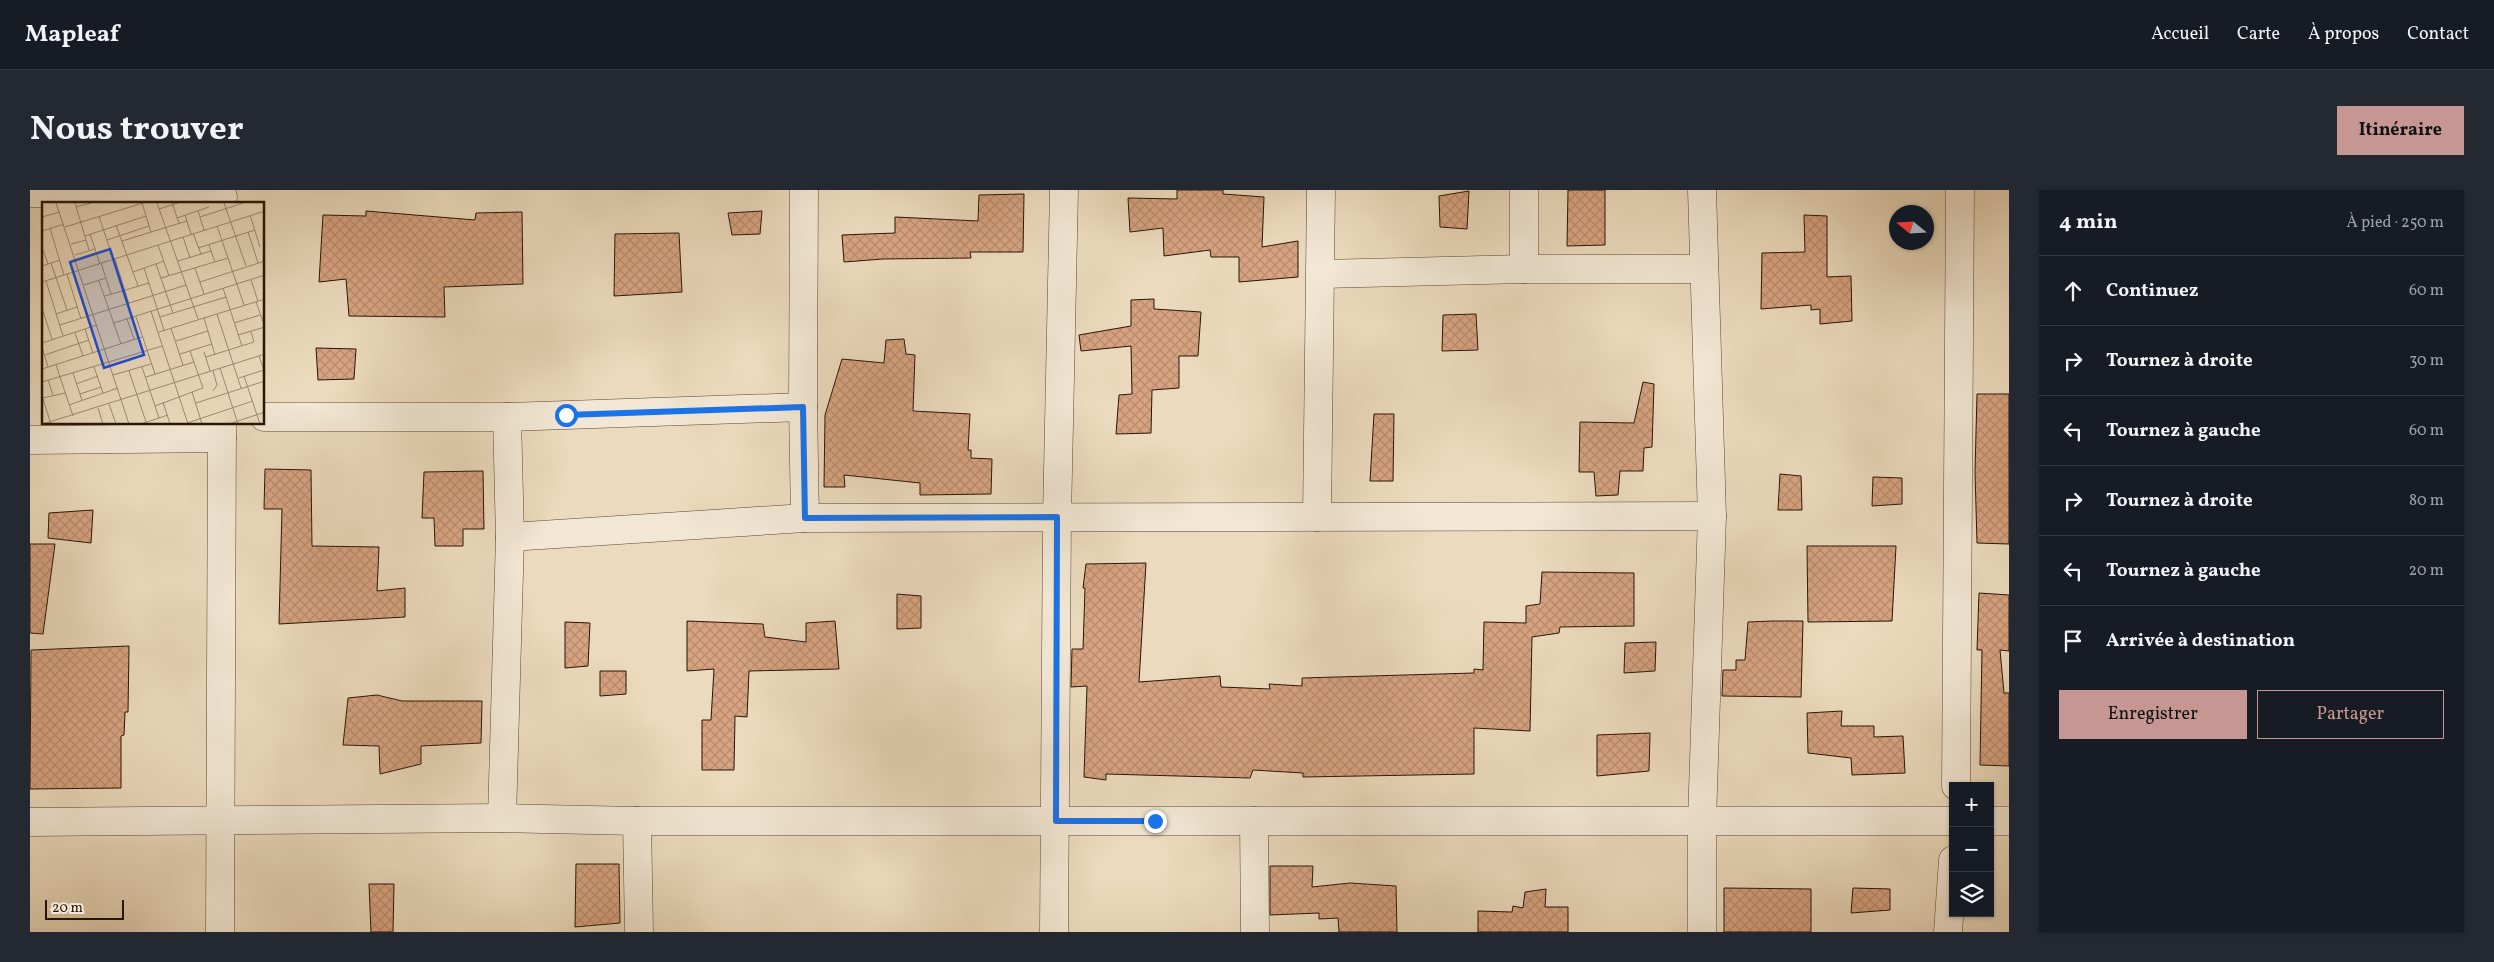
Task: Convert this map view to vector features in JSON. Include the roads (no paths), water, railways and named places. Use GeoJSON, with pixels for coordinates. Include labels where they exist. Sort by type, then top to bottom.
{"type":"FeatureCollection","features":[{"type":"Feature","properties":{"kind":"street"},"geometry":{"type":"LineString","coordinates":[[804,190],[803,407],[805,518]]}},
{"type":"Feature","properties":{"kind":"street"},"geometry":{"type":"LineString","coordinates":[[1054,932],[1057,517],[1064,190]]}},
{"type":"Feature","properties":{"kind":"street"},"geometry":{"type":"LineString","coordinates":[[1317,517],[1322,274],[1321,190]]}},
{"type":"Feature","properties":{"kind":"street"},"geometry":{"type":"LineString","coordinates":[[1524,190],[1524,269]]}},
{"type":"Feature","properties":{"kind":"street"},"geometry":{"type":"LineString","coordinates":[[1702,190],[1712,516],[1702,821],[1702,932]]}},
{"type":"Feature","properties":{"kind":"street"},"geometry":{"type":"LineString","coordinates":[[1956,782],[1960,190]]}},
{"type":"Feature","properties":{"kind":"street"},"geometry":{"type":"LineString","coordinates":[[30,193],[223,197]]}},
{"type":"Feature","properties":{"kind":"street"},"geometry":{"type":"LineString","coordinates":[[1322,274],[1524,269],[1704,269]]}},
{"type":"Feature","properties":{"kind":"street"},"geometry":{"type":"LineString","coordinates":[[265,417],[506,417],[803,407]]}},
{"type":"Feature","properties":{"kind":"street"},"geometry":{"type":"LineString","coordinates":[[502,818],[510,537],[506,417]]}},
{"type":"Feature","properties":{"kind":"street"},"geometry":{"type":"LineString","coordinates":[[30,440],[222,431],[220,932]]}},
{"type":"Feature","properties":{"kind":"street"},"geometry":{"type":"LineString","coordinates":[[510,537],[805,518],[1712,516]]}},
{"type":"Feature","properties":{"kind":"street"},"geometry":{"type":"LineString","coordinates":[[30,822],[502,818],[637,821],[1949,821]]}},
{"type":"Feature","properties":{"kind":"street"},"geometry":{"type":"LineString","coordinates":[[637,821],[639,932]]}},
{"type":"Feature","properties":{"kind":"street"},"geometry":{"type":"LineString","coordinates":[[1254,821],[1255,932]]}},
{"type":"Feature","properties":{"kind":"street"},"geometry":{"type":"LineString","coordinates":[[1994,821],[2009,821]]}},
{"type":"Feature","properties":{"kind":"street"},"geometry":{"type":"LineString","coordinates":[[1948,932],[1952,872]]}}]}
